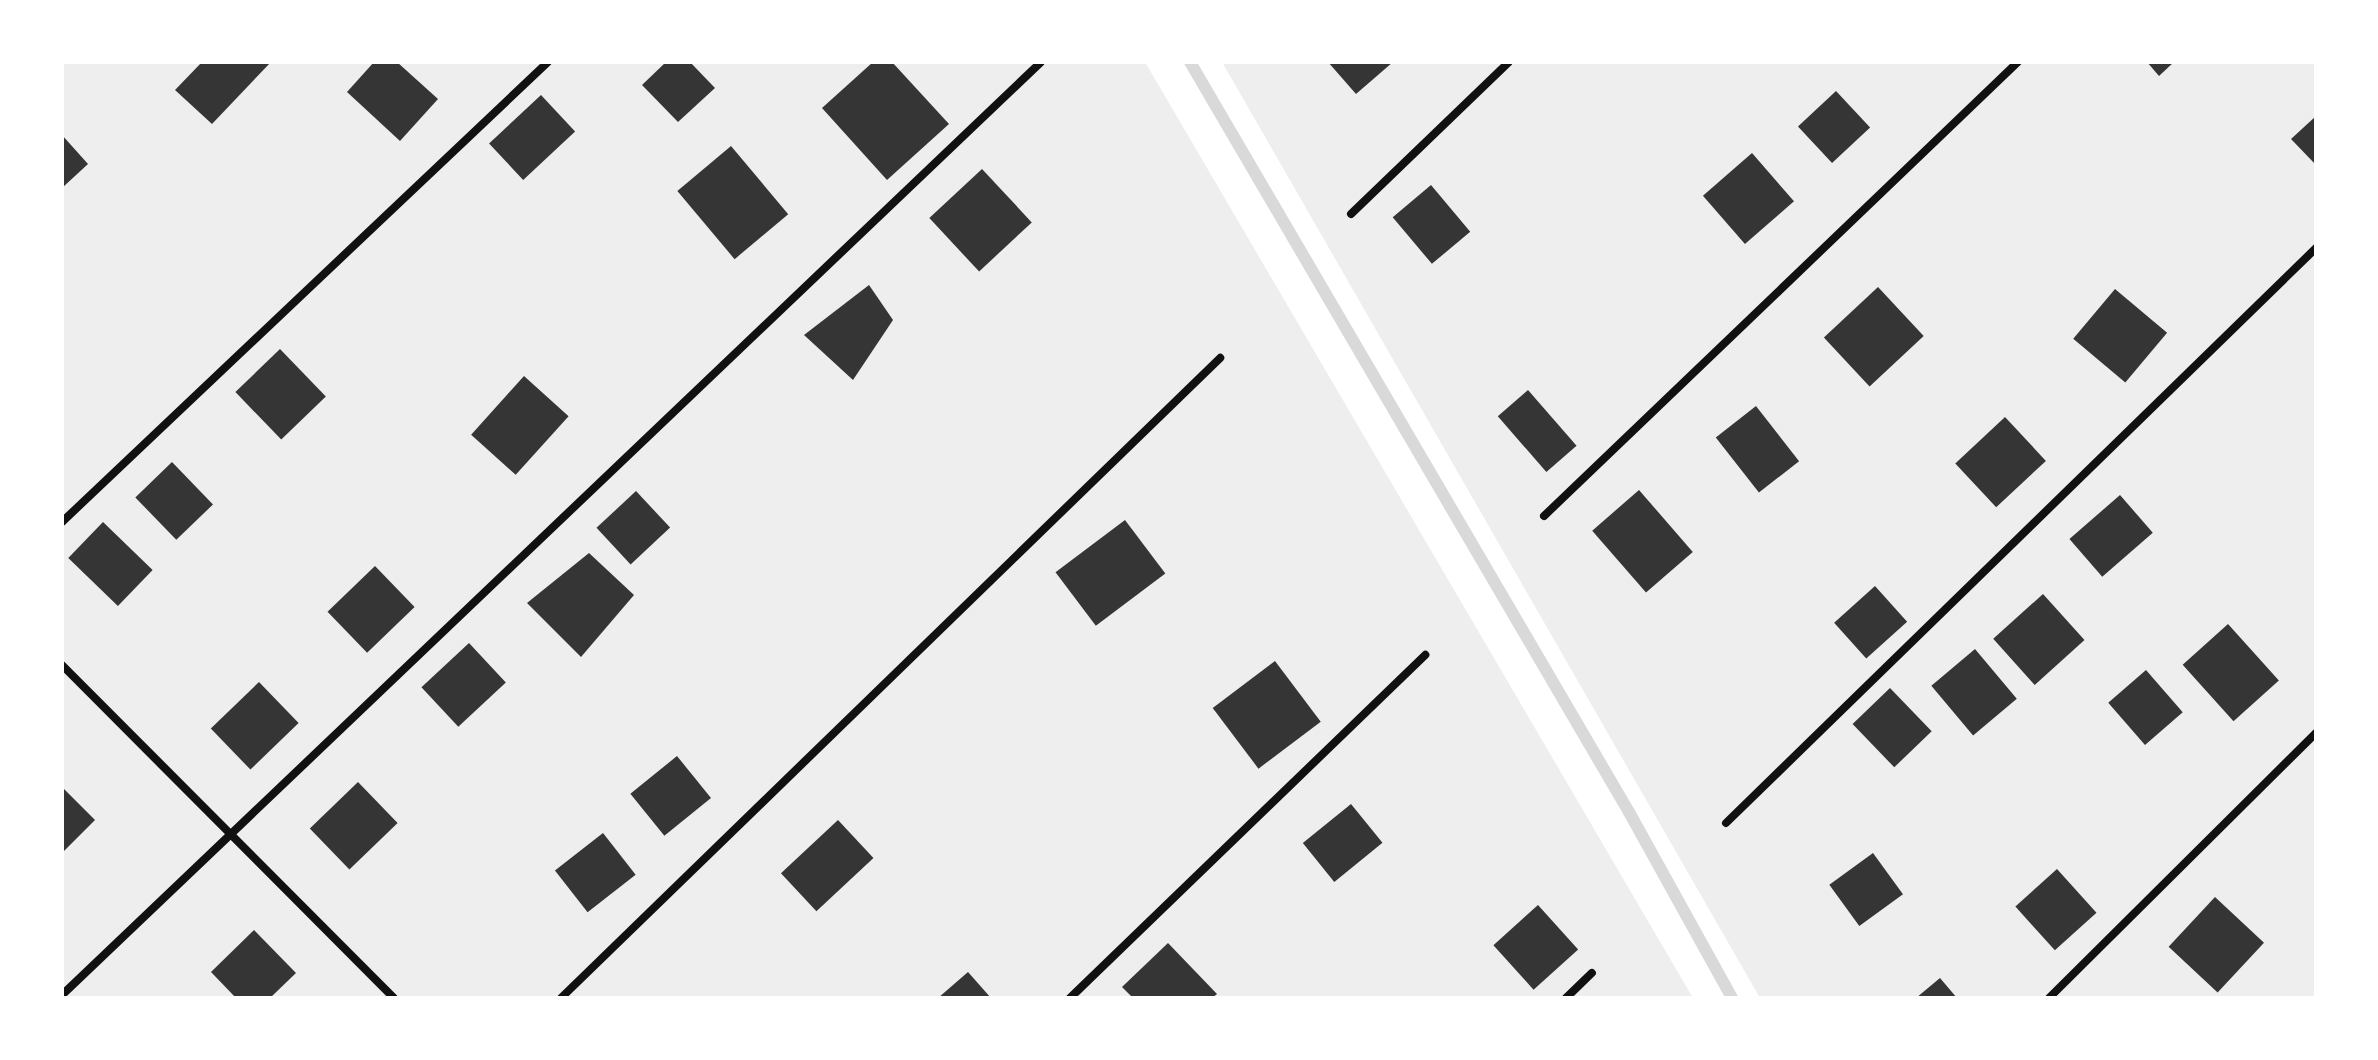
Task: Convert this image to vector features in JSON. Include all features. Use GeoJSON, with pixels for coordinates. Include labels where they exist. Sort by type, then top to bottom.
{"type":"FeatureCollection","features":[{"type":"Feature","properties":{"kind":"street"},"geometry":{"type":"LineString","coordinates":[[62,522],[548,62]]}},
{"type":"Feature","properties":{"kind":"street"},"geometry":{"type":"LineString","coordinates":[[62,995],[230,831],[1041,62]]}},
{"type":"Feature","properties":{"kind":"street"},"geometry":{"type":"LineString","coordinates":[[1351,214],[1509,62]]}},
{"type":"Feature","properties":{"kind":"street"},"geometry":{"type":"LineString","coordinates":[[1544,516],[2018,62]]}},
{"type":"Feature","properties":{"kind":"street"},"geometry":{"type":"LineString","coordinates":[[1726,823],[2316,248]]}},
{"type":"Feature","properties":{"kind":"street"},"geometry":{"type":"LineString","coordinates":[[561,998],[1220,358]]}},
{"type":"Feature","properties":{"kind":"street"},"geometry":{"type":"LineString","coordinates":[[1070,998],[1425,655]]}},
{"type":"Feature","properties":{"kind":"street"},"geometry":{"type":"LineString","coordinates":[[62,665],[394,998]]}},
{"type":"Feature","properties":{"kind":"street"},"geometry":{"type":"LineString","coordinates":[[2049,998],[2316,733]]}},
{"type":"Feature","properties":{"kind":"street"},"geometry":{"type":"LineString","coordinates":[[1566,998],[1592,973]]}},
{"type":"Feature","properties":{"kind":"shaded area"},"geometry":{"type":"Polygon","coordinates":[[[62,62],[1145,62],[1693,998],[62,998],[62,62]]]}},
{"type":"Feature","properties":{"kind":"shaded area"},"geometry":{"type":"Polygon","coordinates":[[[1222,62],[2316,62],[2316,998],[1760,998],[1222,62]]]}},
{"type":"Feature","properties":{"kind":"building"},"geometry":{"type":"Polygon","coordinates":[[[202,62],[271,62],[212,124],[175,90],[202,62]]]}},
{"type":"Feature","properties":{"kind":"building"},"geometry":{"type":"Polygon","coordinates":[[[374,62],[397,62],[438,99],[400,141],[347,92],[374,62]]]}},
{"type":"Feature","properties":{"kind":"building"},"geometry":{"type":"Polygon","coordinates":[[[666,62],[690,62],[715,88],[678,122],[642,85],[666,62]]]}},
{"type":"Feature","properties":{"kind":"building"},"geometry":{"type":"Polygon","coordinates":[[[873,62],[892,62],[949,124],[887,180],[822,108],[873,62]]]}},
{"type":"Feature","properties":{"kind":"building"},"geometry":{"type":"Polygon","coordinates":[[[1328,62],[1393,62],[1356,94],[1328,62]]]}},
{"type":"Feature","properties":{"kind":"building"},"geometry":{"type":"Polygon","coordinates":[[[2147,62],[2174,62],[2159,76],[2147,62]]]}},
{"type":"Feature","properties":{"kind":"building"},"geometry":{"type":"Polygon","coordinates":[[[1836,91],[1870,128],[1832,163],[1798,126],[1836,91]]]}},
{"type":"Feature","properties":{"kind":"building"},"geometry":{"type":"Polygon","coordinates":[[[541,95],[575,132],[523,180],[489,143],[541,95]]]}},
{"type":"Feature","properties":{"kind":"building"},"geometry":{"type":"Polygon","coordinates":[[[2316,116],[2316,165],[2291,139],[2316,116]]]}},
{"type":"Feature","properties":{"kind":"building"},"geometry":{"type":"Polygon","coordinates":[[[62,135],[88,164],[62,188],[62,135]]]}},
{"type":"Feature","properties":{"kind":"building"},"geometry":{"type":"Polygon","coordinates":[[[731,146],[788,214],[735,259],[677,191],[731,146]]]}},
{"type":"Feature","properties":{"kind":"building"},"geometry":{"type":"Polygon","coordinates":[[[1752,153],[1794,201],[1745,244],[1703,196],[1752,153]]]}},
{"type":"Feature","properties":{"kind":"building"},"geometry":{"type":"Polygon","coordinates":[[[982,169],[1032,222],[979,271],[929,218],[982,169]]]}},
{"type":"Feature","properties":{"kind":"building"},"geometry":{"type":"Polygon","coordinates":[[[1431,185],[1470,232],[1432,264],[1393,217],[1431,185]]]}},
{"type":"Feature","properties":{"kind":"building"},"geometry":{"type":"Polygon","coordinates":[[[869,285],[893,320],[853,380],[804,335],[869,285]]]}},
{"type":"Feature","properties":{"kind":"building"},"geometry":{"type":"Polygon","coordinates":[[[1878,287],[1924,336],[1870,386],[1824,337],[1878,287]]]}},
{"type":"Feature","properties":{"kind":"building"},"geometry":{"type":"Polygon","coordinates":[[[2115,289],[2167,333],[2125,383],[2073,339],[2115,289]]]}},
{"type":"Feature","properties":{"kind":"building"},"geometry":{"type":"Polygon","coordinates":[[[280,349],[326,396],[281,440],[235,392],[280,349]]]}},
{"type":"Feature","properties":{"kind":"building"},"geometry":{"type":"Polygon","coordinates":[[[524,376],[569,416],[516,475],[471,435],[524,376]]]}},
{"type":"Feature","properties":{"kind":"building"},"geometry":{"type":"Polygon","coordinates":[[[1528,390],[1577,446],[1546,472],[1498,416],[1528,390]]]}},
{"type":"Feature","properties":{"kind":"building"},"geometry":{"type":"Polygon","coordinates":[[[1756,406],[1799,461],[1759,493],[1716,437],[1756,406]]]}},
{"type":"Feature","properties":{"kind":"building"},"geometry":{"type":"Polygon","coordinates":[[[2005,417],[2046,461],[1996,507],[1955,463],[2005,417]]]}},
{"type":"Feature","properties":{"kind":"building"},"geometry":{"type":"Polygon","coordinates":[[[172,462],[213,504],[176,540],[135,497],[172,462]]]}},
{"type":"Feature","properties":{"kind":"building"},"geometry":{"type":"Polygon","coordinates":[[[1639,490],[1693,552],[1646,593],[1592,531],[1639,490]]]}},
{"type":"Feature","properties":{"kind":"building"},"geometry":{"type":"Polygon","coordinates":[[[636,491],[670,528],[631,564],[597,528],[636,491]]]}},
{"type":"Feature","properties":{"kind":"building"},"geometry":{"type":"Polygon","coordinates":[[[2120,495],[2153,533],[2102,577],[2069,539],[2120,495]]]}},
{"type":"Feature","properties":{"kind":"building"},"geometry":{"type":"Polygon","coordinates":[[[1125,520],[1165,574],[1096,626],[1056,572],[1125,520]]]}},
{"type":"Feature","properties":{"kind":"building"},"geometry":{"type":"Polygon","coordinates":[[[103,522],[153,570],[118,606],[68,558],[103,522]]]}},
{"type":"Feature","properties":{"kind":"building"},"geometry":{"type":"Polygon","coordinates":[[[589,553],[634,595],[581,657],[527,603],[589,553]]]}},
{"type":"Feature","properties":{"kind":"building"},"geometry":{"type":"Polygon","coordinates":[[[375,566],[415,607],[367,653],[328,612],[375,566]]]}},
{"type":"Feature","properties":{"kind":"building"},"geometry":{"type":"Polygon","coordinates":[[[1875,586],[1907,622],[1866,658],[1834,623],[1875,586]]]}},
{"type":"Feature","properties":{"kind":"building"},"geometry":{"type":"Polygon","coordinates":[[[2043,594],[2084,640],[2035,685],[1993,639],[2043,594]]]}},
{"type":"Feature","properties":{"kind":"building"},"geometry":{"type":"Polygon","coordinates":[[[2228,624],[2279,680],[2234,721],[2183,665],[2228,624]]]}},
{"type":"Feature","properties":{"kind":"building"},"geometry":{"type":"Polygon","coordinates":[[[469,643],[506,682],[458,727],[421,687],[469,643]]]}},
{"type":"Feature","properties":{"kind":"building"},"geometry":{"type":"Polygon","coordinates":[[[1975,649],[2017,699],[1973,735],[1931,686],[1975,649]]]}},
{"type":"Feature","properties":{"kind":"building"},"geometry":{"type":"Polygon","coordinates":[[[1275,661],[1321,722],[1258,769],[1213,708],[1275,661]]]}},
{"type":"Feature","properties":{"kind":"building"},"geometry":{"type":"Polygon","coordinates":[[[2146,670],[2183,712],[2145,745],[2108,703],[2146,670]]]}},
{"type":"Feature","properties":{"kind":"building"},"geometry":{"type":"Polygon","coordinates":[[[259,682],[299,723],[250,770],[211,729],[259,682]]]}},
{"type":"Feature","properties":{"kind":"building"},"geometry":{"type":"Polygon","coordinates":[[[1890,688],[1932,731],[1894,767],[1853,724],[1890,688]]]}},
{"type":"Feature","properties":{"kind":"building"},"geometry":{"type":"Polygon","coordinates":[[[677,756],[711,798],[664,836],[630,794],[677,756]]]}},
{"type":"Feature","properties":{"kind":"building"},"geometry":{"type":"Polygon","coordinates":[[[358,782],[398,823],[349,870],[310,829],[358,782]]]}},
{"type":"Feature","properties":{"kind":"building"},"geometry":{"type":"Polygon","coordinates":[[[62,787],[95,820],[62,853],[62,787]]]}},
{"type":"Feature","properties":{"kind":"building"},"geometry":{"type":"Polygon","coordinates":[[[1351,804],[1382,843],[1334,882],[1303,843],[1351,804]]]}},
{"type":"Feature","properties":{"kind":"building"},"geometry":{"type":"Polygon","coordinates":[[[838,820],[873,858],[816,911],[781,873],[838,820]]]}},
{"type":"Feature","properties":{"kind":"building"},"geometry":{"type":"Polygon","coordinates":[[[603,833],[636,875],[588,912],[555,871],[603,833]]]}},
{"type":"Feature","properties":{"kind":"building"},"geometry":{"type":"Polygon","coordinates":[[[1873,853],[1903,894],[1859,926],[1829,885],[1873,853]]]}},
{"type":"Feature","properties":{"kind":"building"},"geometry":{"type":"Polygon","coordinates":[[[2057,869],[2096,913],[2055,950],[2015,906],[2057,869]]]}},
{"type":"Feature","properties":{"kind":"building"},"geometry":{"type":"Polygon","coordinates":[[[2215,897],[2264,943],[2218,992],[2169,947],[2215,897]]]}},
{"type":"Feature","properties":{"kind":"building"},"geometry":{"type":"Polygon","coordinates":[[[1538,905],[1578,950],[1534,990],[1493,945],[1538,905]]]}},
{"type":"Feature","properties":{"kind":"building"},"geometry":{"type":"Polygon","coordinates":[[[254,930],[296,973],[270,998],[236,998],[211,972],[254,930]]]}},
{"type":"Feature","properties":{"kind":"building"},"geometry":{"type":"Polygon","coordinates":[[[1168,943],[1217,994],[1212,998],[1133,998],[1122,987],[1168,943]]]}},
{"type":"Feature","properties":{"kind":"building"},"geometry":{"type":"Polygon","coordinates":[[[968,972],[991,998],[938,998],[968,972]]]}},
{"type":"Feature","properties":{"kind":"building"},"geometry":{"type":"Polygon","coordinates":[[[1940,978],[1957,998],[1916,998],[1940,978]]]}},
{"type":"Feature","properties":{"kind":"waterway"},"geometry":{"type":"LineString","coordinates":[[1190,62],[1629,812],[1732,998]]}}]}
